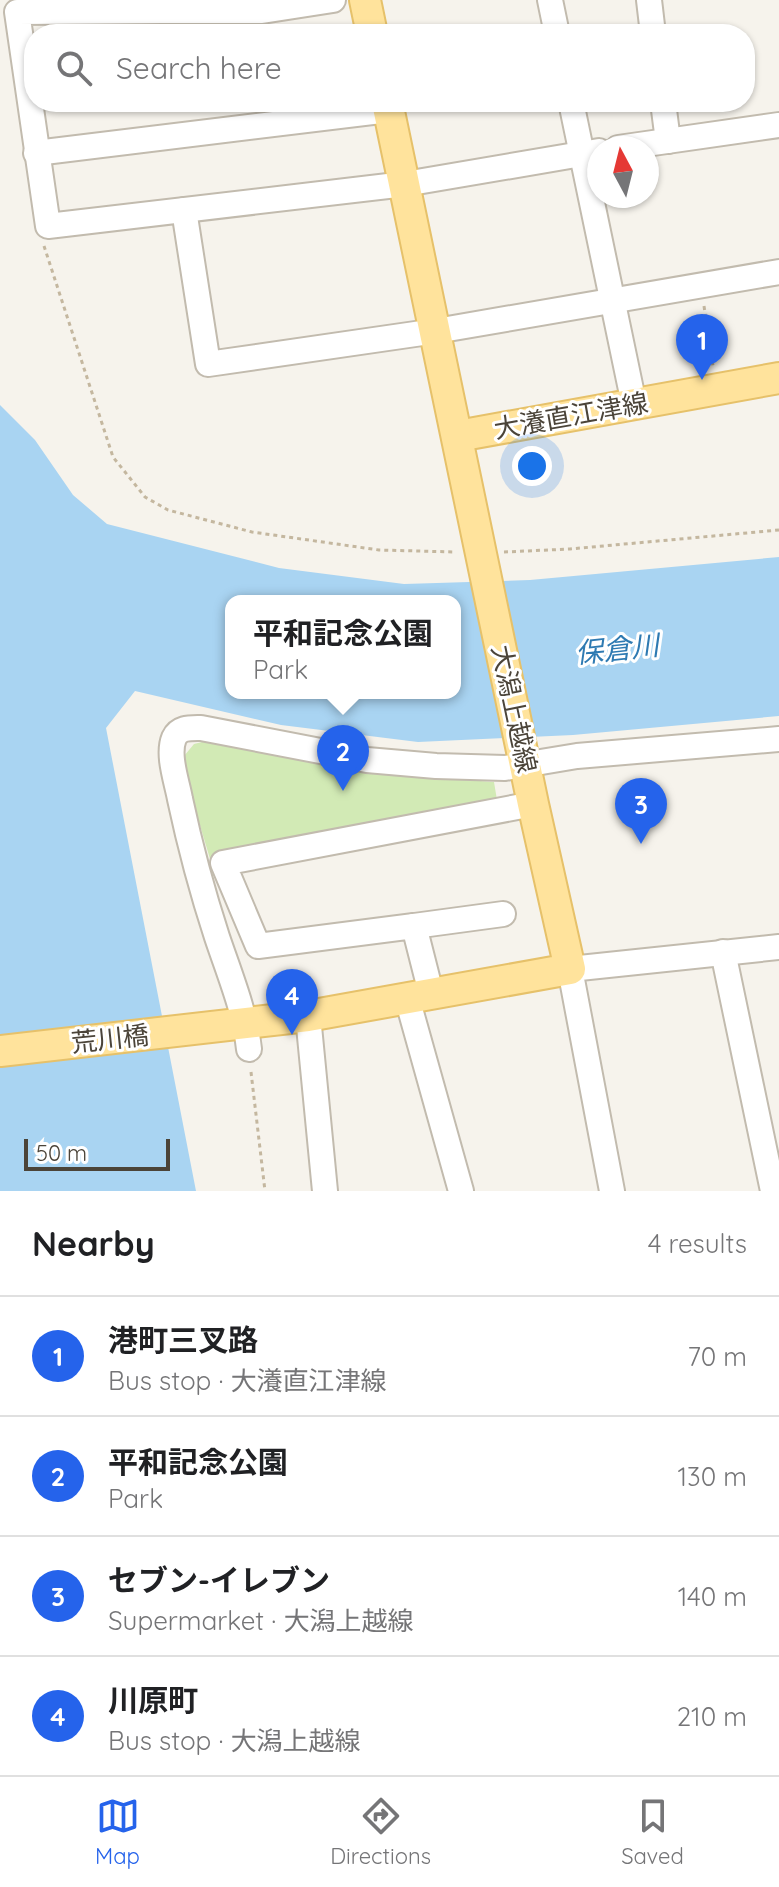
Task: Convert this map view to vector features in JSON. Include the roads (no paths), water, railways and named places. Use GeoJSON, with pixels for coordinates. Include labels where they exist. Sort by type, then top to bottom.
{"type":"FeatureCollection","features":[{"type":"Feature","properties":{"kind":"main road"},"geometry":{"type":"LineString","coordinates":[[365,0],[370,24]]}},
{"type":"Feature","properties":{"kind":"main road","name":"大潟上越線"},"geometry":{"type":"LineString","coordinates":[[389,112],[570,969]]}},
{"type":"Feature","properties":{"kind":"main road","name":"大瀁直江津線"},"geometry":{"type":"LineString","coordinates":[[458,436],[779,378]]}},
{"type":"Feature","properties":{"kind":"main road"},"geometry":{"type":"LineString","coordinates":[[238,1034],[308,1016],[570,969]]}},
{"type":"Feature","properties":{"kind":"main road","name":"荒川橋"},"geometry":{"type":"LineString","coordinates":[[0,1051],[238,1034]]}},
{"type":"Feature","properties":{"kind":"street"},"geometry":{"type":"LineString","coordinates":[[24,64],[17,12],[163,6],[262,11],[333,0]]}},
{"type":"Feature","properties":{"kind":"street"},"geometry":{"type":"LineString","coordinates":[[550,0],[555,24]]}},
{"type":"Feature","properties":{"kind":"street"},"geometry":{"type":"LineString","coordinates":[[649,0],[652,24]]}},
{"type":"Feature","properties":{"kind":"street"},"geometry":{"type":"LineString","coordinates":[[30,112],[48,226],[405,184],[587,153]]}},
{"type":"Feature","properties":{"kind":"street"},"geometry":{"type":"LineString","coordinates":[[36,153],[343,112]]}},
{"type":"Feature","properties":{"kind":"street"},"geometry":{"type":"LineString","coordinates":[[575,112],[587,144]]}},
{"type":"Feature","properties":{"kind":"street"},"geometry":{"type":"LineString","coordinates":[[664,112],[668,141]]}},
{"type":"Feature","properties":{"kind":"street"},"geometry":{"type":"LineString","coordinates":[[659,142],[779,125]]}},
{"type":"Feature","properties":{"kind":"street"},"geometry":{"type":"LineString","coordinates":[[598,208],[612,300],[634,404]]}},
{"type":"Feature","properties":{"kind":"street"},"geometry":{"type":"LineString","coordinates":[[184,210],[208,364],[436,331],[779,272]]}},
{"type":"Feature","properties":{"kind":"street"},"geometry":{"type":"LineString","coordinates":[[238,1034],[173,767],[172,741],[178,732],[187,727],[321,753],[436,766],[505,768],[523,755],[779,739]]}},
{"type":"Feature","properties":{"kind":"street"},"geometry":{"type":"LineString","coordinates":[[503,914],[258,946],[223,863],[533,804]]}},
{"type":"Feature","properties":{"kind":"street"},"geometry":{"type":"LineString","coordinates":[[414,926],[419,995],[461,1191]]}},
{"type":"Feature","properties":{"kind":"street"},"geometry":{"type":"LineString","coordinates":[[612,1191],[570,969],[779,947]]}},
{"type":"Feature","properties":{"kind":"street"},"geometry":{"type":"LineString","coordinates":[[723,952],[773,1191]]}},
{"type":"Feature","properties":{"kind":"street"},"geometry":{"type":"LineString","coordinates":[[308,1016],[325,1191]]}},
{"type":"Feature","properties":{"kind":"water","name":"保倉川"},"geometry":{"type":"Polygon","coordinates":[[[0,405],[35,440],[73,495],[107,524],[279,568],[404,584],[530,580],[779,557],[779,716],[573,735],[418,742],[281,725],[135,691],[106,728],[196,1191],[0,1191],[0,405]]]}},
{"type":"Feature","properties":{"kind":"place","name":"港町三叉路"},"geometry":{"type":"Point","coordinates":[702,380]}},
{"type":"Feature","properties":{"kind":"place","name":"平和記念公園"},"geometry":{"type":"Point","coordinates":[343,791]}},
{"type":"Feature","properties":{"kind":"place","name":"セブン-イレブン"},"geometry":{"type":"Point","coordinates":[641,844]}},
{"type":"Feature","properties":{"kind":"place","name":"川原町"},"geometry":{"type":"Point","coordinates":[292,1035]}}]}
